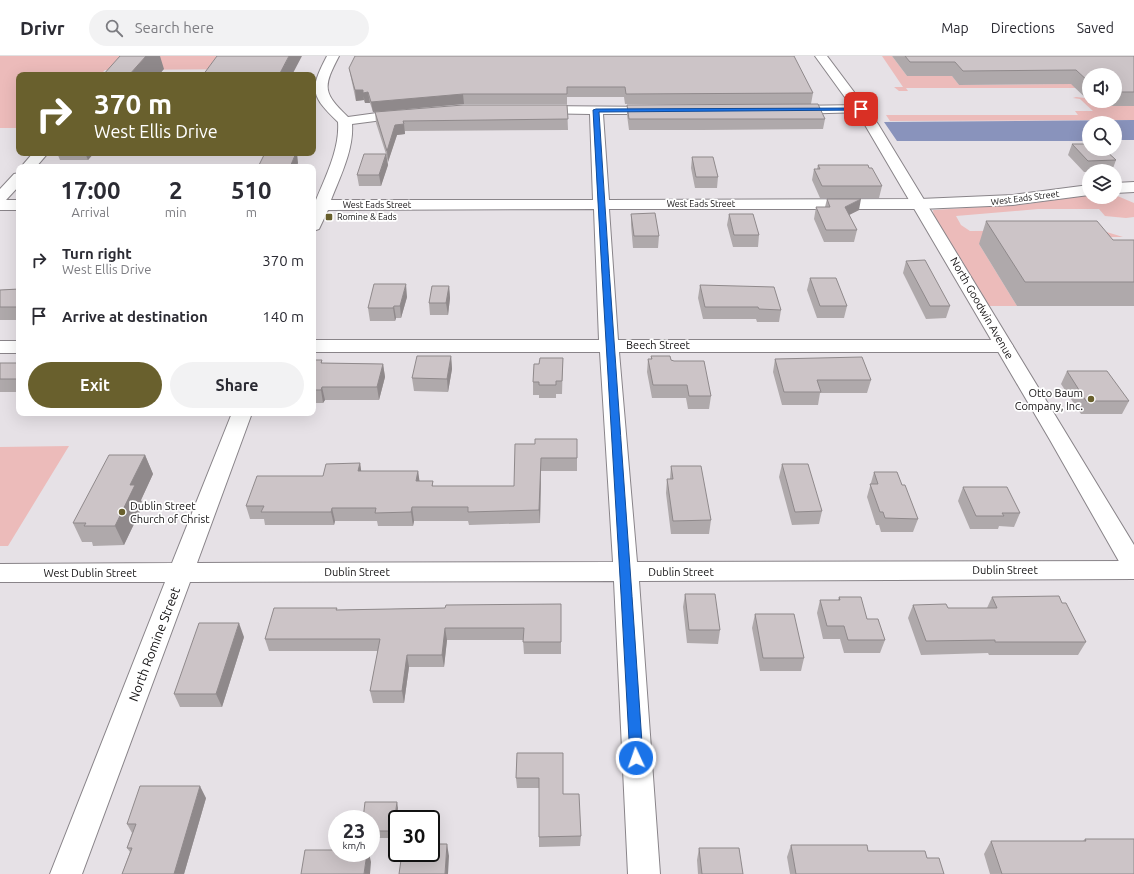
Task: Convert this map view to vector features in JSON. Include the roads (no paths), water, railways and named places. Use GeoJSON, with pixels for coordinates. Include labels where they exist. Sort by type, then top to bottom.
{"type":"FeatureCollection","features":[{"type":"Feature","properties":{"kind":"street"},"geometry":{"type":"LineString","coordinates":[[317,205],[339,159],[345,132],[345,121],[327,104],[320,90],[321,81],[333,56]]}},
{"type":"Feature","properties":{"kind":"street","name":"North Goodwin Avenue"},"geometry":{"type":"LineString","coordinates":[[821,56],[861,109],[920,204],[1003,346],[1061,440],[1134,566]]}},
{"type":"Feature","properties":{"kind":"street"},"geometry":{"type":"LineString","coordinates":[[779,110],[861,109]]}},
{"type":"Feature","properties":{"kind":"street"},"geometry":{"type":"LineString","coordinates":[[527,110],[672,110]]}},
{"type":"Feature","properties":{"kind":"street"},"geometry":{"type":"LineString","coordinates":[[596,110],[609,346],[626,572],[644,874]]}},
{"type":"Feature","properties":{"kind":"street"},"geometry":{"type":"LineString","coordinates":[[345,121],[417,113]]}},
{"type":"Feature","properties":{"kind":"street"},"geometry":{"type":"LineString","coordinates":[[31,164],[38,156]]}},
{"type":"Feature","properties":{"kind":"street"},"geometry":{"type":"LineString","coordinates":[[0,198],[16,180]]}},
{"type":"Feature","properties":{"kind":"street"},"geometry":{"type":"LineString","coordinates":[[1122,188],[1134,187]]}},
{"type":"Feature","properties":{"kind":"street","name":"West Eads Street"},"geometry":{"type":"LineString","coordinates":[[317,205],[920,204],[1013,200],[1082,191]]}},
{"type":"Feature","properties":{"kind":"street"},"geometry":{"type":"LineString","coordinates":[[0,205],[16,205]]}},
{"type":"Feature","properties":{"kind":"street","name":"Beech Street"},"geometry":{"type":"LineString","coordinates":[[316,346],[1003,346]]}},
{"type":"Feature","properties":{"kind":"street"},"geometry":{"type":"LineString","coordinates":[[0,347],[16,347]]}},
{"type":"Feature","properties":{"kind":"street","name":"North Romine Street"},"geometry":{"type":"LineString","coordinates":[[66,874],[241,416]]}},
{"type":"Feature","properties":{"kind":"street","name":"Dublin Street"},"geometry":{"type":"LineString","coordinates":[[181,573],[1134,570]]}},
{"type":"Feature","properties":{"kind":"street","name":"West Dublin Street"},"geometry":{"type":"LineString","coordinates":[[0,573],[181,573]]}},
{"type":"Feature","properties":{"kind":"water"},"geometry":{"type":"Polygon","coordinates":[[[1082,120],[1082,141],[897,141],[884,122],[1082,120]]]}},
{"type":"Feature","properties":{"kind":"water"},"geometry":{"type":"Polygon","coordinates":[[[1122,120],[1134,120],[1134,140],[1122,140],[1122,120]]]}},
{"type":"Feature","properties":{"kind":"place","name":"Romine & Eads"},"geometry":{"type":"Point","coordinates":[329,217]}},
{"type":"Feature","properties":{"kind":"place","name":"Otto Baum Company, Inc."},"geometry":{"type":"Point","coordinates":[1091,399]}},
{"type":"Feature","properties":{"kind":"place","name":"Dublin Street Church of Christ"},"geometry":{"type":"Point","coordinates":[122,512]}}]}
